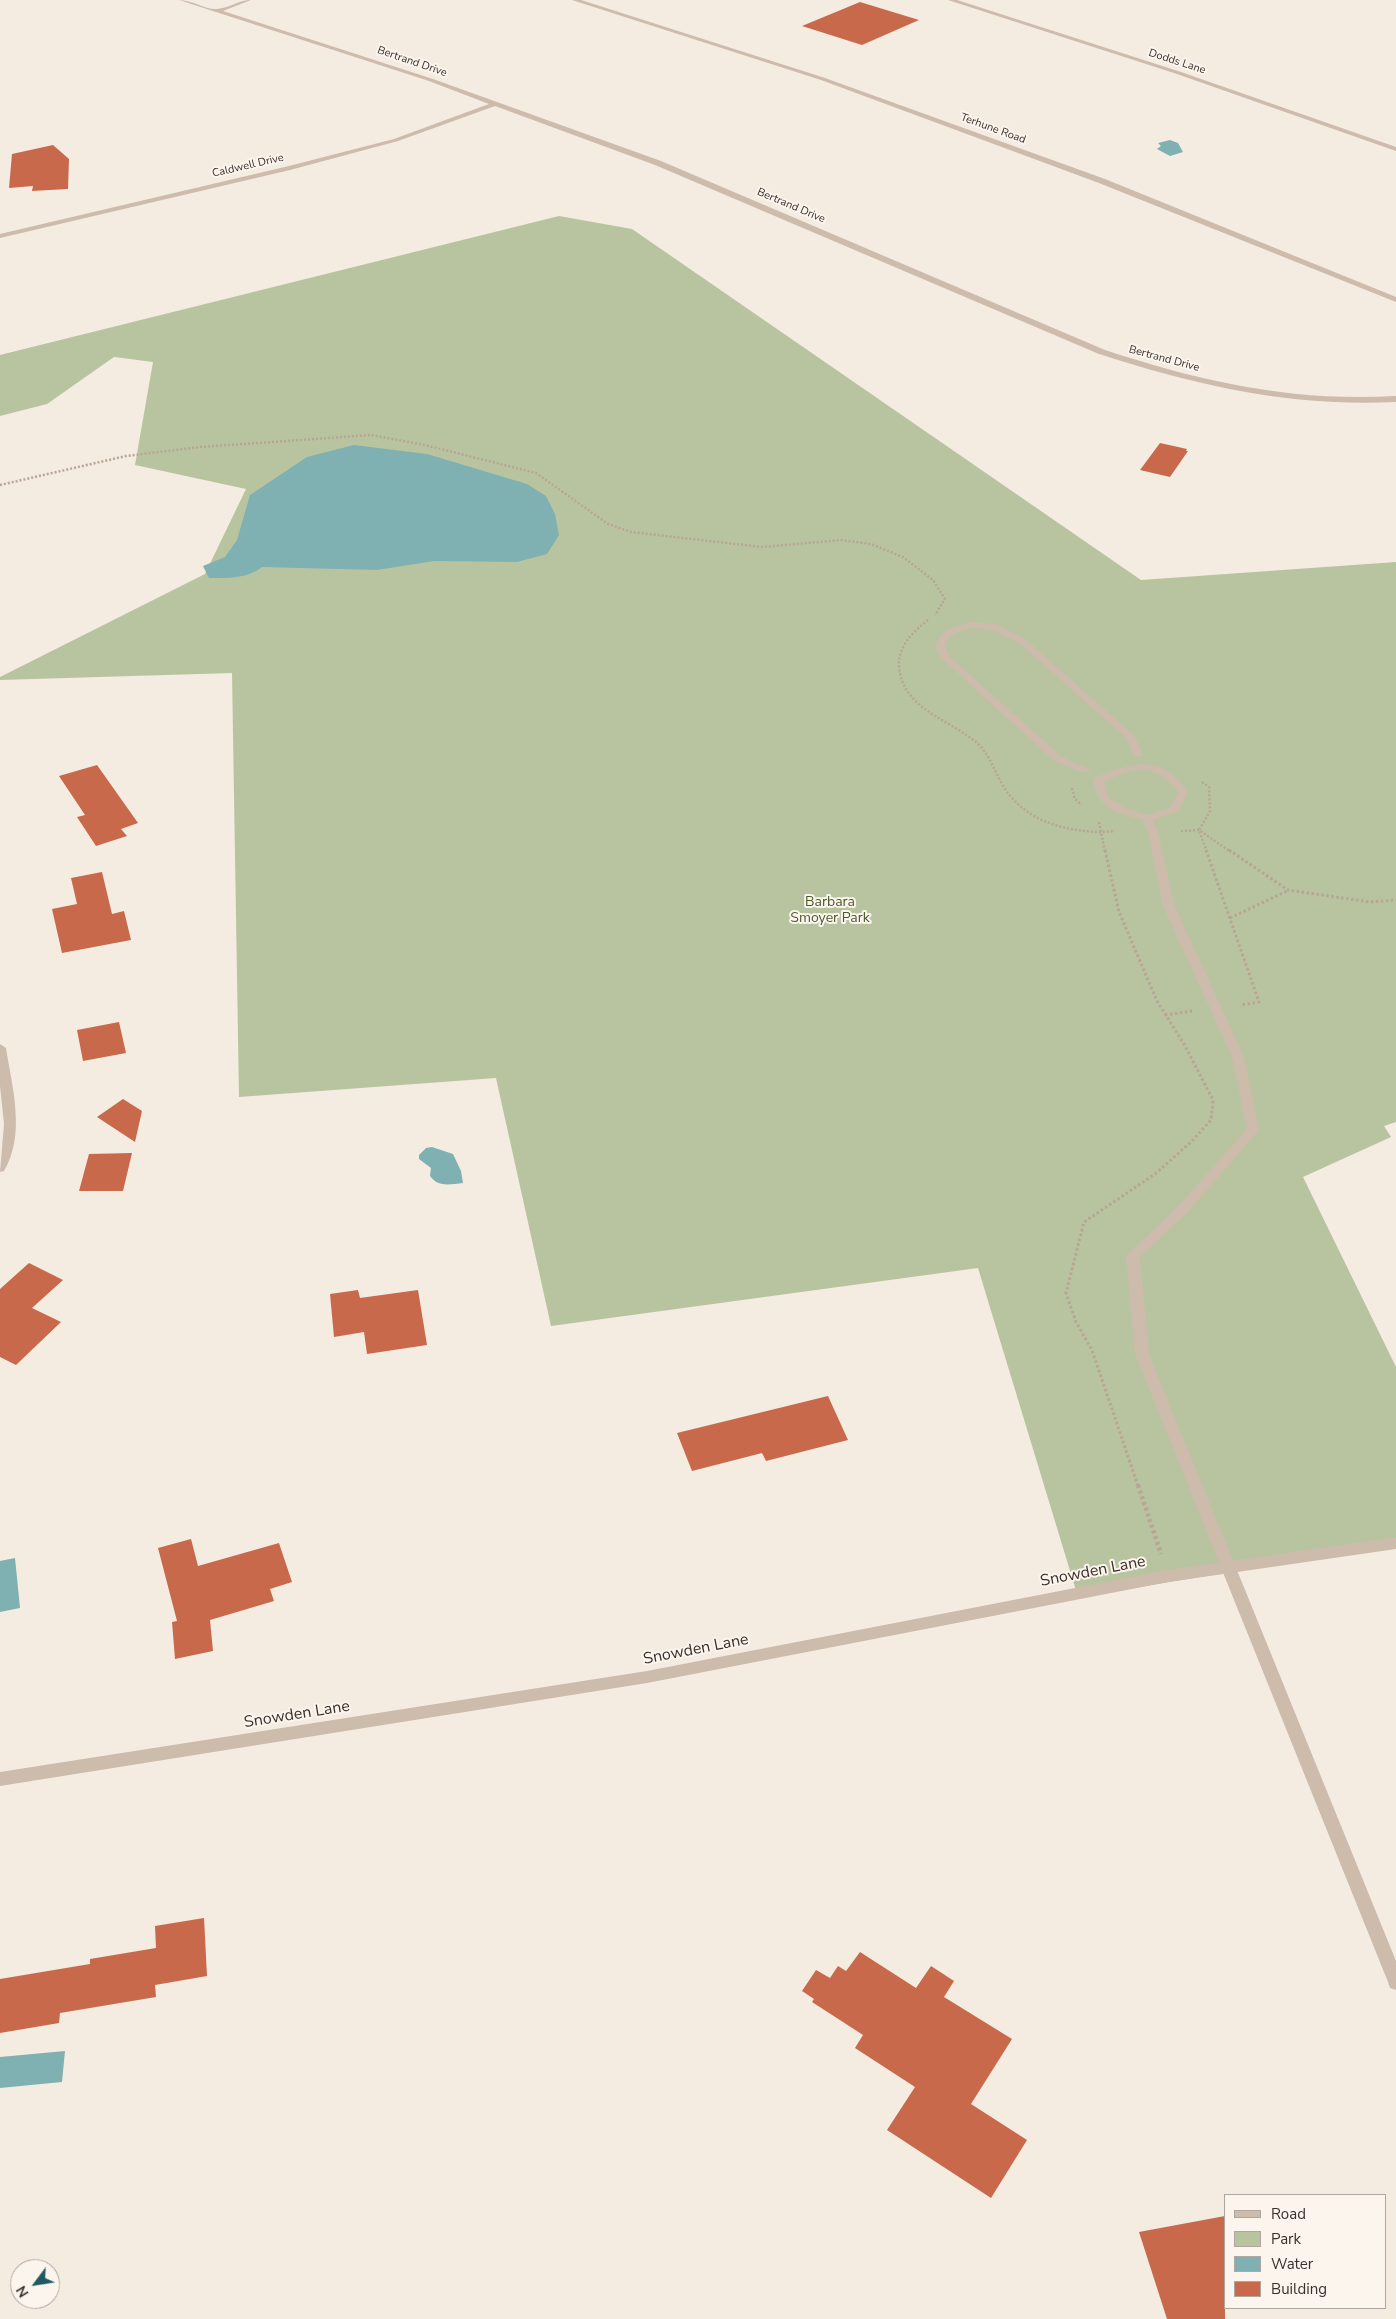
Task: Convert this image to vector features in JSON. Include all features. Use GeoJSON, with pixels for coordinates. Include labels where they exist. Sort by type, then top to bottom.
{"type":"FeatureCollection","features":[{"type":"Feature","properties":{"kind":"street","name":"Bertrand Drive"},"geometry":{"type":"LineString","coordinates":[[182,0],[376,61],[497,103],[658,163],[1102,352],[1137,364],[1206,382],[1272,394],[1324,399],[1396,399]]}},
{"type":"Feature","properties":{"kind":"street"},"geometry":{"type":"LineString","coordinates":[[217,11],[248,0]]}},
{"type":"Feature","properties":{"kind":"street","name":"Terhune Road"},"geometry":{"type":"LineString","coordinates":[[575,0],[823,79],[1102,181],[1396,300]]}},
{"type":"Feature","properties":{"kind":"street","name":"Dodds Lane"},"geometry":{"type":"LineString","coordinates":[[951,0],[1188,76],[1396,149]]}},
{"type":"Feature","properties":{"kind":"street","name":"Caldwell Drive"},"geometry":{"type":"LineString","coordinates":[[0,236],[290,168],[431,129],[497,103]]}},
{"type":"Feature","properties":{"kind":"street"},"geometry":{"type":"LineString","coordinates":[[1085,770],[1056,758],[945,656],[940,645],[947,633],[969,625],[992,626],[1021,640],[1130,737],[1138,754]]}},
{"type":"Feature","properties":{"kind":"street"},"geometry":{"type":"LineString","coordinates":[[1147,818],[1174,809],[1183,793],[1167,774],[1144,766],[1121,769],[1098,780],[1099,792],[1108,805],[1147,818],[1153,831],[1168,904],[1238,1057],[1253,1130],[1182,1210],[1133,1256],[1142,1354],[1396,1982]]}},
{"type":"Feature","properties":{"kind":"street"},"geometry":{"type":"LineString","coordinates":[[0,1048],[8,1107],[9,1135],[0,1168]]}},
{"type":"Feature","properties":{"kind":"street","name":"Snowden Lane"},"geometry":{"type":"LineString","coordinates":[[0,1779],[647,1677],[1168,1576],[1396,1543]]}},
{"type":"Feature","properties":{"kind":"path"},"geometry":{"type":"LineString","coordinates":[[0,485],[126,456],[154,452],[371,435],[425,445],[536,474],[608,524],[631,532],[762,547],[841,540],[871,544],[903,557],[932,580],[945,599],[937,614],[916,629],[900,650],[898,675],[908,696],[975,741],[990,755],[1002,784],[1021,809],[1045,824],[1101,832],[1199,830],[1288,890],[1370,902],[1396,900]]}},
{"type":"Feature","properties":{"kind":"path"},"geometry":{"type":"LineString","coordinates":[[1101,832],[1119,912],[1157,1001],[1184,1044],[1213,1100],[1210,1120],[1192,1142],[1155,1174],[1084,1222],[1066,1293],[1076,1322],[1092,1350],[1168,1576]]}},
{"type":"Feature","properties":{"kind":"path"},"geometry":{"type":"LineString","coordinates":[[1230,918],[1288,890]]}},
{"type":"Feature","properties":{"kind":"green space","name":"Barbara Smoyer Park"},"geometry":{"type":"Polygon","coordinates":[[[559,216],[632,229],[1141,580],[1396,562],[1396,1122],[1384,1126],[1391,1137],[1303,1177],[1396,1367],[1396,1545],[1078,1597],[978,1268],[551,1326],[496,1078],[239,1097],[232,673],[0,680],[0,677],[205,574],[246,489],[135,465],[153,362],[114,357],[47,404],[0,416],[0,355],[559,216]]]}},
{"type":"Feature","properties":{"kind":"water"},"geometry":{"type":"Polygon","coordinates":[[[1170,140],[1178,143],[1183,152],[1170,156],[1157,149],[1161,146],[1158,143],[1170,140]]]}},
{"type":"Feature","properties":{"kind":"water"},"geometry":{"type":"Polygon","coordinates":[[[354,445],[427,454],[527,484],[546,496],[555,514],[559,535],[547,554],[517,562],[434,561],[377,570],[262,567],[244,576],[209,578],[203,566],[225,557],[237,540],[250,495],[307,457],[354,445]]]}},
{"type":"Feature","properties":{"kind":"water"},"geometry":{"type":"Polygon","coordinates":[[[432,1147],[453,1154],[461,1171],[463,1183],[441,1184],[433,1180],[430,1176],[431,1168],[419,1159],[419,1155],[426,1148],[432,1147]]]}},
{"type":"Feature","properties":{"kind":"water"},"geometry":{"type":"Polygon","coordinates":[[[15,1558],[20,1608],[0,1612],[0,1561],[15,1558]]]}},
{"type":"Feature","properties":{"kind":"water"},"geometry":{"type":"Polygon","coordinates":[[[65,2051],[62,2082],[0,2088],[0,2057],[65,2051]]]}},
{"type":"Feature","properties":{"kind":"building"},"geometry":{"type":"Polygon","coordinates":[[[860,2],[919,20],[862,45],[802,26],[860,2]]]}},
{"type":"Feature","properties":{"kind":"building"},"geometry":{"type":"Polygon","coordinates":[[[53,145],[69,159],[68,189],[32,191],[33,186],[9,188],[12,154],[53,145]]]}},
{"type":"Feature","properties":{"kind":"building"},"geometry":{"type":"Polygon","coordinates":[[[1160,443],[1187,449],[1186,451],[1188,451],[1170,477],[1140,470],[1160,443]]]}},
{"type":"Feature","properties":{"kind":"building"},"geometry":{"type":"Polygon","coordinates":[[[97,765],[138,823],[121,829],[127,836],[96,846],[77,817],[85,815],[59,776],[97,765]]]}},
{"type":"Feature","properties":{"kind":"building"},"geometry":{"type":"Polygon","coordinates":[[[102,872],[112,914],[124,911],[131,940],[62,953],[52,909],[77,904],[71,878],[102,872]]]}},
{"type":"Feature","properties":{"kind":"building"},"geometry":{"type":"Polygon","coordinates":[[[119,1022],[126,1053],[83,1061],[77,1030],[119,1022]]]}},
{"type":"Feature","properties":{"kind":"building"},"geometry":{"type":"Polygon","coordinates":[[[123,1099],[142,1111],[135,1142],[97,1117],[123,1099]]]}},
{"type":"Feature","properties":{"kind":"building"},"geometry":{"type":"Polygon","coordinates":[[[132,1153],[123,1191],[79,1191],[89,1154],[132,1153]]]}},
{"type":"Feature","properties":{"kind":"building"},"geometry":{"type":"Polygon","coordinates":[[[29,1263],[63,1280],[32,1308],[61,1322],[16,1365],[0,1357],[0,1289],[29,1263]]]}},
{"type":"Feature","properties":{"kind":"building"},"geometry":{"type":"Polygon","coordinates":[[[358,1290],[360,1298],[418,1290],[427,1345],[367,1354],[364,1332],[334,1337],[330,1294],[358,1290]]]}},
{"type":"Feature","properties":{"kind":"building"},"geometry":{"type":"Polygon","coordinates":[[[828,1396],[848,1440],[766,1461],[762,1453],[692,1471],[677,1433],[828,1396]]]}},
{"type":"Feature","properties":{"kind":"building"},"geometry":{"type":"Polygon","coordinates":[[[191,1539],[198,1566],[279,1543],[292,1582],[270,1589],[274,1601],[210,1620],[213,1651],[175,1659],[172,1622],[177,1621],[158,1548],[191,1539]]]}},
{"type":"Feature","properties":{"kind":"building"},"geometry":{"type":"Polygon","coordinates":[[[204,1918],[207,1976],[155,1985],[156,1997],[60,2013],[59,2023],[0,2033],[0,1979],[90,1964],[90,1959],[156,1948],[155,1926],[204,1918]]]}},
{"type":"Feature","properties":{"kind":"building"},"geometry":{"type":"Polygon","coordinates":[[[860,1952],[916,1988],[931,1966],[954,1981],[944,1997],[1012,2039],[971,2104],[1027,2140],[991,2198],[887,2130],[915,2087],[855,2048],[863,2035],[812,2002],[814,1999],[802,1991],[816,1970],[830,1978],[838,1966],[846,1971],[860,1952]]]}},
{"type":"Feature","properties":{"kind":"building"},"geometry":{"type":"Polygon","coordinates":[[[1224,2216],[1225,2319],[1167,2319],[1139,2232],[1224,2216]]]}}]}
